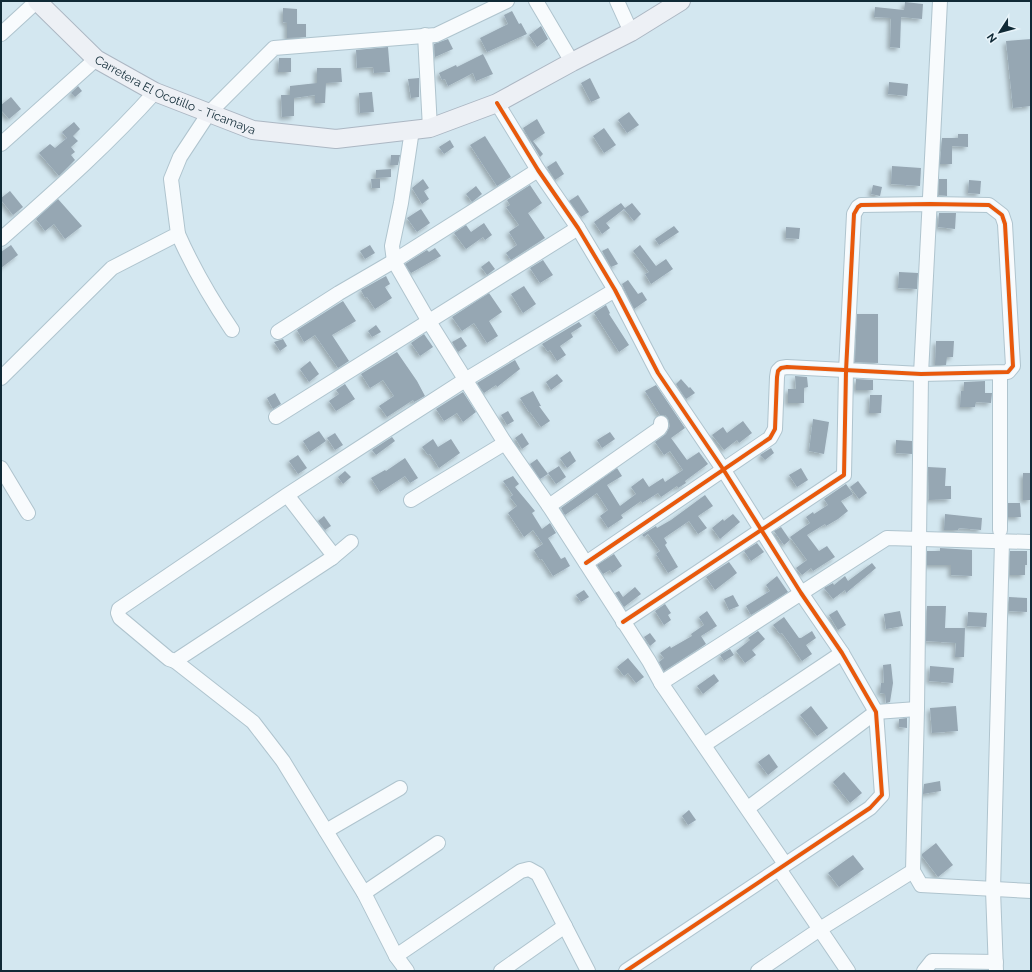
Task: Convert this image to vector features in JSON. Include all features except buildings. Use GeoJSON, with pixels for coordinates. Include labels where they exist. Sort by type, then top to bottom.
{"type":"FeatureCollection","features":[{"type":"Feature","properties":{"kind":"main road","name":"Carretera El Ocotillo - Ticamaya"},"geometry":{"type":"LineString","coordinates":[[37,1],[96,59],[155,92],[253,130],[336,139],[430,128],[497,103],[631,32],[681,1]]}},
{"type":"Feature","properties":{"kind":"street"},"geometry":{"type":"LineString","coordinates":[[1,34],[37,1]]}},
{"type":"Feature","properties":{"kind":"street"},"geometry":{"type":"LineString","coordinates":[[232,330],[208,294],[189,260],[178,234],[171,179],[180,157],[209,113],[274,48],[436,35],[507,1]]}},
{"type":"Feature","properties":{"kind":"street"},"geometry":{"type":"LineString","coordinates":[[536,1],[572,62]]}},
{"type":"Feature","properties":{"kind":"street"},"geometry":{"type":"LineString","coordinates":[[617,1],[631,32]]}},
{"type":"Feature","properties":{"kind":"street"},"geometry":{"type":"LineString","coordinates":[[940,1],[921,374],[917,709],[913,871],[921,885],[1031,891]]}},
{"type":"Feature","properties":{"kind":"street"},"geometry":{"type":"LineString","coordinates":[[425,35],[430,128]]}},
{"type":"Feature","properties":{"kind":"street"},"geometry":{"type":"LineString","coordinates":[[1,144],[96,59]]}},
{"type":"Feature","properties":{"kind":"street"},"geometry":{"type":"LineString","coordinates":[[1,239],[134,116],[155,92]]}},
{"type":"Feature","properties":{"kind":"street"},"geometry":{"type":"LineString","coordinates":[[497,103],[538,170],[578,228],[616,290],[658,373],[763,530],[801,593],[842,652],[876,712],[882,795],[870,808],[626,971]]}},
{"type":"Feature","properties":{"kind":"street"},"geometry":{"type":"LineString","coordinates":[[412,130],[401,204],[392,246],[394,261],[465,380],[586,563],[649,661],[661,683],[748,808],[820,929],[848,971]]}},
{"type":"Feature","properties":{"kind":"street"},"geometry":{"type":"LineString","coordinates":[[278,332],[538,170]]}},
{"type":"Feature","properties":{"kind":"street"},"geometry":{"type":"LineString","coordinates":[[586,563],[770,438],[775,429],[777,378],[778,371],[781,368],[787,367],[846,371],[921,374],[1008,372],[1013,366],[1005,224],[1002,215],[989,205],[861,205],[858,207],[854,214],[846,371],[844,475],[623,622]]}},
{"type":"Feature","properties":{"kind":"street"},"geometry":{"type":"LineString","coordinates":[[276,417],[428,320],[578,228]]}},
{"type":"Feature","properties":{"kind":"street"},"geometry":{"type":"LineString","coordinates":[[1,378],[112,268],[178,234]]}},
{"type":"Feature","properties":{"kind":"street"},"geometry":{"type":"LineString","coordinates":[[407,971],[396,956],[364,893],[326,831],[283,762],[253,722],[175,660],[169,659],[120,618],[118,613],[119,609],[287,495],[465,380],[616,290]]}},
{"type":"Feature","properties":{"kind":"street"},"geometry":{"type":"LineString","coordinates":[[924,971],[932,961],[996,966],[992,890],[1001,536],[1000,373]]}},
{"type":"Feature","properties":{"kind":"street"},"geometry":{"type":"LineString","coordinates":[[549,506],[659,429],[661,423]]}},
{"type":"Feature","properties":{"kind":"street"},"geometry":{"type":"LineString","coordinates":[[410,500],[505,442]]}},
{"type":"Feature","properties":{"kind":"street"},"geometry":{"type":"LineString","coordinates":[[1,468],[28,513]]}},
{"type":"Feature","properties":{"kind":"street"},"geometry":{"type":"LineString","coordinates":[[287,495],[331,552],[332,558]]}},
{"type":"Feature","properties":{"kind":"street"},"geometry":{"type":"LineString","coordinates":[[661,683],[887,538],[918,540],[1001,536],[1031,542]]}},
{"type":"Feature","properties":{"kind":"street"},"geometry":{"type":"LineString","coordinates":[[175,660],[332,558],[351,542]]}},
{"type":"Feature","properties":{"kind":"street"},"geometry":{"type":"LineString","coordinates":[[704,745],[842,652]]}},
{"type":"Feature","properties":{"kind":"street"},"geometry":{"type":"LineString","coordinates":[[748,808],[876,712],[917,709]]}},
{"type":"Feature","properties":{"kind":"street"},"geometry":{"type":"LineString","coordinates":[[326,831],[400,788]]}},
{"type":"Feature","properties":{"kind":"street"},"geometry":{"type":"LineString","coordinates":[[364,893],[438,843]]}},
{"type":"Feature","properties":{"kind":"street"},"geometry":{"type":"LineString","coordinates":[[396,956],[515,874],[529,869],[538,874],[588,971]]}},
{"type":"Feature","properties":{"kind":"street"},"geometry":{"type":"LineString","coordinates":[[758,971],[820,929],[913,871]]}},
{"type":"Feature","properties":{"kind":"street"},"geometry":{"type":"LineString","coordinates":[[502,971],[565,926]]}},
{"type":"Feature","properties":{"kind":"cycle path"},"geometry":{"type":"LineString","coordinates":[[497,103],[538,170],[578,228],[615,290],[658,373],[723,469],[801,593],[842,653],[876,712],[882,795],[870,808],[626,971]]}},
{"type":"Feature","properties":{"kind":"cycle path"},"geometry":{"type":"LineString","coordinates":[[586,563],[770,438],[775,429],[777,377],[778,371],[781,368],[787,367],[921,374],[1008,372],[1013,366],[1005,224],[1002,215],[989,205],[861,205],[858,207],[854,214],[846,371],[844,475],[623,622]]}}]}
